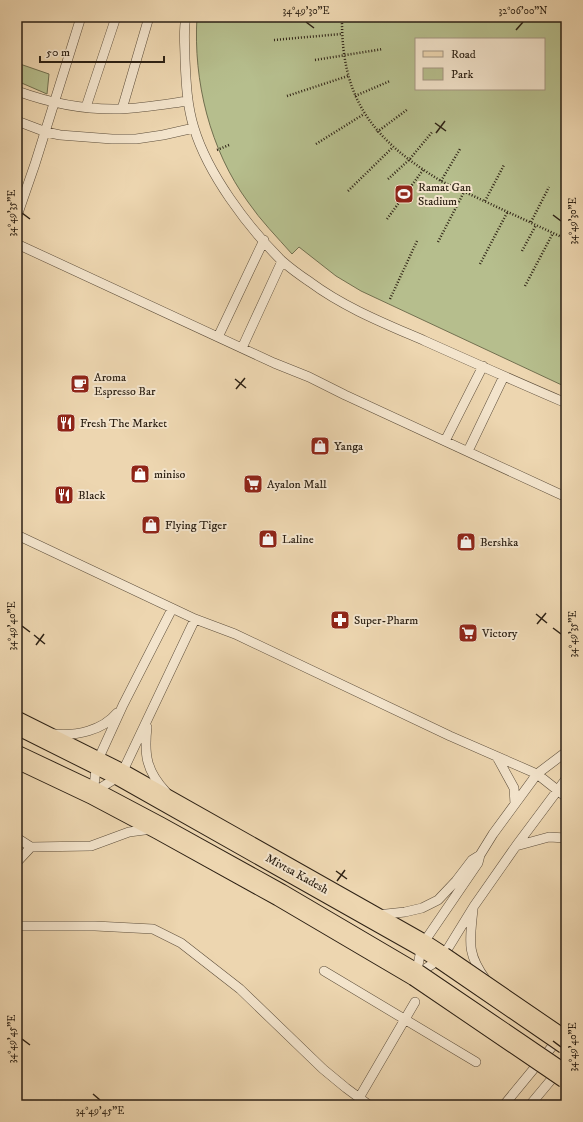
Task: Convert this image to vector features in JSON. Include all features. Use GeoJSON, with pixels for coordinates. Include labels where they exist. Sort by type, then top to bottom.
{"type":"FeatureCollection","features":[{"type":"Feature","properties":{"kind":"main road","name":"Mivtsa Kadesh"},"geometry":{"type":"LineString","coordinates":[[17,723],[121,775],[422,945],[566,1043]]}},
{"type":"Feature","properties":{"kind":"main road"},"geometry":{"type":"LineString","coordinates":[[17,757],[93,793],[280,895],[416,975],[566,1077]]}},
{"type":"Feature","properties":{"kind":"lane"},"geometry":{"type":"LineString","coordinates":[[17,216],[46,132],[54,102],[82,17]]}},
{"type":"Feature","properties":{"kind":"lane"},"geometry":{"type":"LineString","coordinates":[[86,107],[116,17]]}},
{"type":"Feature","properties":{"kind":"lane"},"geometry":{"type":"LineString","coordinates":[[122,109],[149,17]]}},
{"type":"Feature","properties":{"kind":"lane"},"geometry":{"type":"LineString","coordinates":[[186,17],[185,52],[188,101],[194,128],[216,175],[231,199],[282,261],[311,283],[343,303],[566,403]]}},
{"type":"Feature","properties":{"kind":"lane"},"geometry":{"type":"LineString","coordinates":[[17,91],[54,102],[86,107],[122,109],[188,101]]}},
{"type":"Feature","properties":{"kind":"lane"},"geometry":{"type":"LineString","coordinates":[[17,121],[46,132],[60,135],[112,139],[163,135],[194,128]]}},
{"type":"Feature","properties":{"kind":"lane"},"geometry":{"type":"LineString","coordinates":[[218,337],[264,240]]}},
{"type":"Feature","properties":{"kind":"lane"},"geometry":{"type":"LineString","coordinates":[[17,244],[566,496]]}},
{"type":"Feature","properties":{"kind":"lane"},"geometry":{"type":"LineString","coordinates":[[242,348],[282,261]]}},
{"type":"Feature","properties":{"kind":"lane"},"geometry":{"type":"LineString","coordinates":[[445,441],[483,366]]}},
{"type":"Feature","properties":{"kind":"lane"},"geometry":{"type":"LineString","coordinates":[[468,451],[504,376]]}},
{"type":"Feature","properties":{"kind":"lane"},"geometry":{"type":"LineString","coordinates":[[17,535],[172,609],[235,634],[537,774],[566,797]]}},
{"type":"Feature","properties":{"kind":"lane"},"geometry":{"type":"LineString","coordinates":[[93,793],[97,762],[123,705],[172,609]]}},
{"type":"Feature","properties":{"kind":"lane"},"geometry":{"type":"LineString","coordinates":[[93,793],[121,775],[195,619]]}},
{"type":"Feature","properties":{"kind":"lane"},"geometry":{"type":"LineString","coordinates":[[36,732],[65,735],[81,734],[96,728],[112,718],[123,705]]}},
{"type":"Feature","properties":{"kind":"lane"},"geometry":{"type":"LineString","coordinates":[[148,717],[145,742],[146,759],[151,773],[159,785],[182,809]]}},
{"type":"Feature","properties":{"kind":"lane"},"geometry":{"type":"LineString","coordinates":[[416,975],[422,945],[472,860],[480,855],[537,774],[566,752]]}},
{"type":"Feature","properties":{"kind":"lane"},"geometry":{"type":"LineString","coordinates":[[498,757],[514,788],[515,804]]}},
{"type":"Feature","properties":{"kind":"lane"},"geometry":{"type":"LineString","coordinates":[[416,975],[442,958],[474,906],[566,779]]}},
{"type":"Feature","properties":{"kind":"lane"},"geometry":{"type":"LineString","coordinates":[[17,838],[31,847],[91,846],[129,832],[159,828]]}},
{"type":"Feature","properties":{"kind":"lane"},"geometry":{"type":"LineString","coordinates":[[516,846],[549,837],[566,838]]}},
{"type":"Feature","properties":{"kind":"lane"},"geometry":{"type":"LineString","coordinates":[[17,862],[31,847]]}},
{"type":"Feature","properties":{"kind":"lane"},"geometry":{"type":"LineString","coordinates":[[370,915],[405,912],[422,908],[438,900],[459,883]]}},
{"type":"Feature","properties":{"kind":"lane"},"geometry":{"type":"LineString","coordinates":[[474,906],[470,946],[473,958],[480,972],[499,997]]}},
{"type":"Feature","properties":{"kind":"lane"},"geometry":{"type":"LineString","coordinates":[[17,926],[95,926],[153,929],[181,943],[240,989],[323,1069],[369,1105]]}},
{"type":"Feature","properties":{"kind":"lane"},"geometry":{"type":"LineString","coordinates":[[324,971],[476,1062]]}},
{"type":"Feature","properties":{"kind":"lane"},"geometry":{"type":"LineString","coordinates":[[359,1098],[415,1002]]}},
{"type":"Feature","properties":{"kind":"lane"},"geometry":{"type":"LineString","coordinates":[[504,1105],[566,1030]]}},
{"type":"Feature","properties":{"kind":"lane"},"geometry":{"type":"LineString","coordinates":[[530,1105],[566,1062]]}},
{"type":"Feature","properties":{"kind":"path"},"geometry":{"type":"LineString","coordinates":[[342,17],[341,34],[343,55],[348,76],[355,96],[364,114],[377,132],[409,160],[441,181],[566,239]]}},
{"type":"Feature","properties":{"kind":"path"},"geometry":{"type":"LineString","coordinates":[[274,40],[341,34]]}},
{"type":"Feature","properties":{"kind":"path"},"geometry":{"type":"LineString","coordinates":[[315,60],[383,49]]}},
{"type":"Feature","properties":{"kind":"path"},"geometry":{"type":"LineString","coordinates":[[287,96],[348,76]]}},
{"type":"Feature","properties":{"kind":"path"},"geometry":{"type":"LineString","coordinates":[[355,96],[390,81]]}},
{"type":"Feature","properties":{"kind":"path"},"geometry":{"type":"LineString","coordinates":[[377,132],[408,108]]}},
{"type":"Feature","properties":{"kind":"path"},"geometry":{"type":"LineString","coordinates":[[316,144],[364,114]]}},
{"type":"Feature","properties":{"kind":"path"},"geometry":{"type":"LineString","coordinates":[[388,179],[409,160],[433,131]]}},
{"type":"Feature","properties":{"kind":"path"},"geometry":{"type":"LineString","coordinates":[[348,191],[393,147]]}},
{"type":"Feature","properties":{"kind":"path"},"geometry":{"type":"LineString","coordinates":[[441,181],[460,149]]}},
{"type":"Feature","properties":{"kind":"path"},"geometry":{"type":"LineString","coordinates":[[485,201],[504,165]]}},
{"type":"Feature","properties":{"kind":"path"},"geometry":{"type":"LineString","coordinates":[[387,219],[423,170]]}},
{"type":"Feature","properties":{"kind":"path"},"geometry":{"type":"LineString","coordinates":[[531,222],[549,187]]}},
{"type":"Feature","properties":{"kind":"path"},"geometry":{"type":"LineString","coordinates":[[438,242],[464,192]]}},
{"type":"Feature","properties":{"kind":"path"},"geometry":{"type":"LineString","coordinates":[[480,264],[508,212]]}},
{"type":"Feature","properties":{"kind":"path"},"geometry":{"type":"LineString","coordinates":[[522,251],[536,225]]}},
{"type":"Feature","properties":{"kind":"path"},"geometry":{"type":"LineString","coordinates":[[525,286],[554,233]]}},
{"type":"Feature","properties":{"kind":"path"},"geometry":{"type":"LineString","coordinates":[[390,299],[417,241]]}},
{"type":"Feature","properties":{"kind":"green space","name":"Ramat Gan Stadium"},"geometry":{"type":"Polygon","coordinates":[[[197,17],[566,17],[566,387],[361,291],[336,276],[299,247],[292,254],[253,209],[235,182],[223,160],[207,114],[201,90],[196,41],[197,17]]]}},
{"type":"Feature","properties":{"kind":"green space"},"geometry":{"type":"Polygon","coordinates":[[[17,63],[49,74],[47,94],[17,81],[17,63]]]}},
{"type":"Feature","properties":{"kind":"place","name":"Ramat Gan Stadium"},"geometry":{"type":"Point","coordinates":[404,194]}},
{"type":"Feature","properties":{"kind":"place","name":"Aroma Espresso Bar"},"geometry":{"type":"Point","coordinates":[80,384]}},
{"type":"Feature","properties":{"kind":"place","name":"Fresh The Market"},"geometry":{"type":"Point","coordinates":[66,423]}},
{"type":"Feature","properties":{"kind":"place","name":"Yanga"},"geometry":{"type":"Point","coordinates":[320,446]}},
{"type":"Feature","properties":{"kind":"place","name":"miniso"},"geometry":{"type":"Point","coordinates":[140,474]}},
{"type":"Feature","properties":{"kind":"place","name":"Ayalon Mall"},"geometry":{"type":"Point","coordinates":[253,484]}},
{"type":"Feature","properties":{"kind":"place","name":"Black"},"geometry":{"type":"Point","coordinates":[64,495]}},
{"type":"Feature","properties":{"kind":"place","name":"Flying Tiger"},"geometry":{"type":"Point","coordinates":[151,525]}},
{"type":"Feature","properties":{"kind":"place","name":"Laline"},"geometry":{"type":"Point","coordinates":[268,539]}},
{"type":"Feature","properties":{"kind":"place","name":"Bershka"},"geometry":{"type":"Point","coordinates":[466,542]}},
{"type":"Feature","properties":{"kind":"place","name":"Super-Pharm"},"geometry":{"type":"Point","coordinates":[340,620]}},
{"type":"Feature","properties":{"kind":"place","name":"Victory"},"geometry":{"type":"Point","coordinates":[468,633]}}]}
